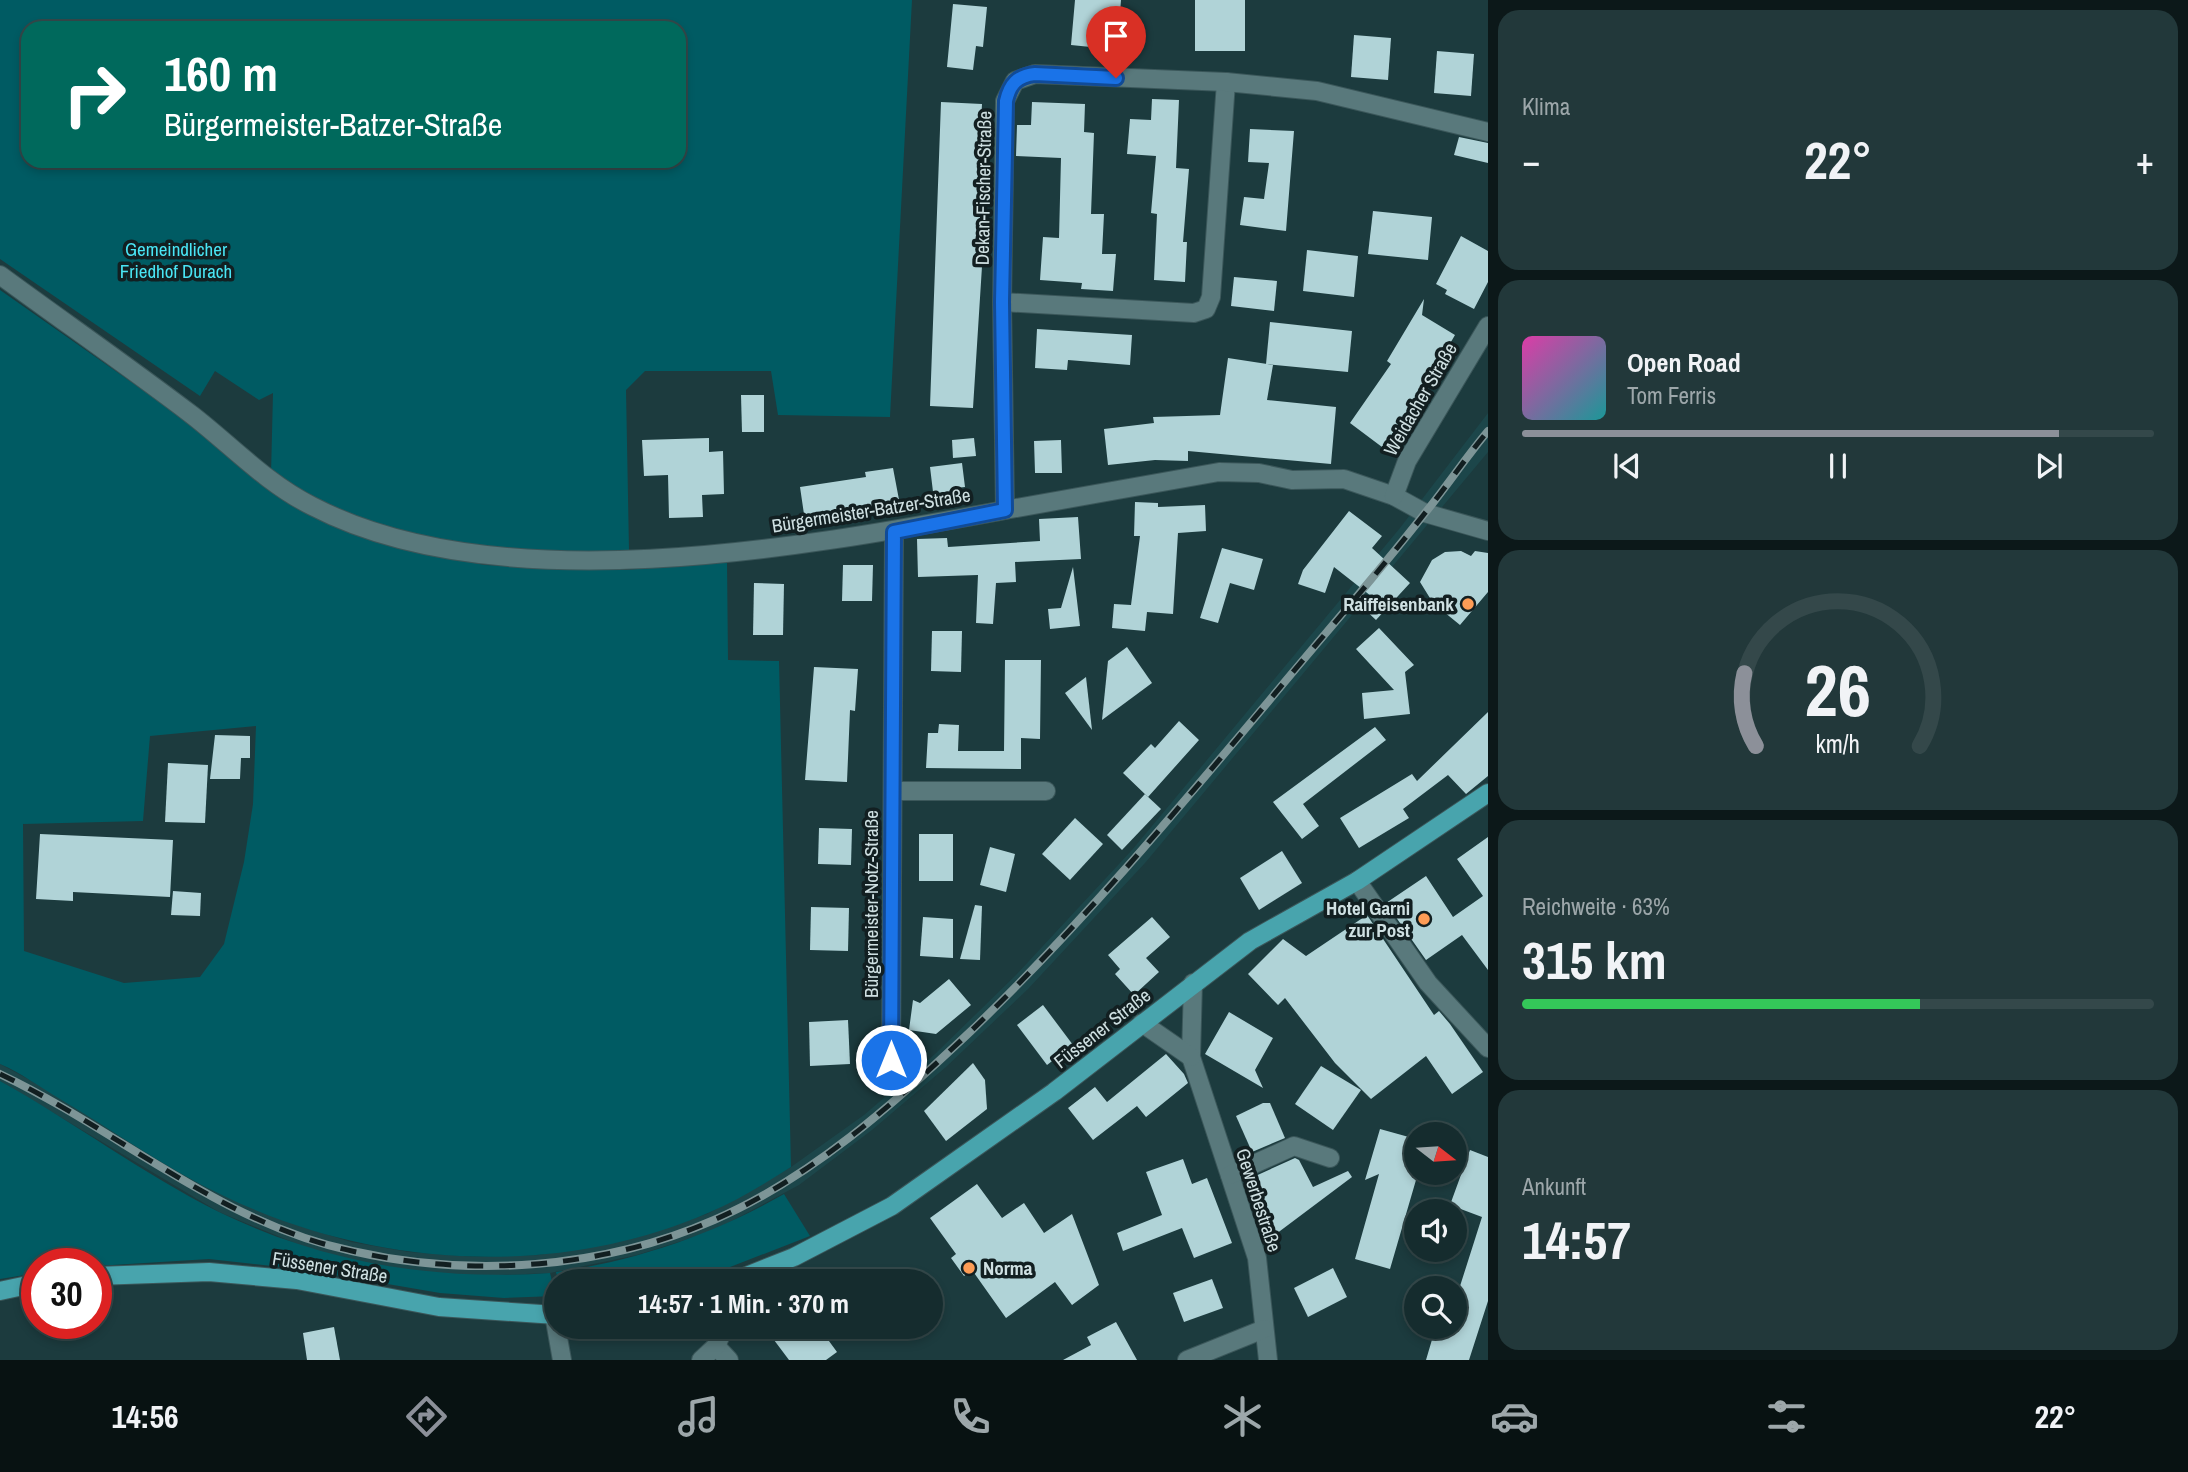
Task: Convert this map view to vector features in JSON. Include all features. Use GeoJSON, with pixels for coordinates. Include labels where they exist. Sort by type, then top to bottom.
{"type":"FeatureCollection","features":[{"type":"Feature","properties":{"kind":"main road","name":"Füssener Straße"},"geometry":{"type":"LineString","coordinates":[[764,1269],[794,1257],[892,1206],[1054,1092],[1250,941],[1357,881],[1488,793]]}},
{"type":"Feature","properties":{"kind":"main road","name":"Füssener Straße"},"geometry":{"type":"LineString","coordinates":[[112,1276],[221,1273],[297,1280],[439,1307],[544,1314]]}},
{"type":"Feature","properties":{"kind":"main road"},"geometry":{"type":"LineString","coordinates":[[0,1291],[21,1286]]}},
{"type":"Feature","properties":{"kind":"street","name":"Dekan-Fischer-Straße"},"geometry":{"type":"LineString","coordinates":[[1005,510],[1002,302],[1006,101],[1015,81],[1023,75],[1035,74],[1226,82],[1317,91],[1488,132]]}},
{"type":"Feature","properties":{"kind":"street"},"geometry":{"type":"LineString","coordinates":[[1002,302],[1194,313],[1206,309],[1211,297],[1226,82]]}},
{"type":"Feature","properties":{"kind":"street","name":"Bürgermeister-Batzer-Straße"},"geometry":{"type":"LineString","coordinates":[[0,275],[194,417],[276,485],[314,508],[396,539],[485,556],[600,561],[750,549],[894,532],[1219,472],[1259,473],[1292,480],[1344,479],[1394,496],[1426,513],[1488,531]]}},
{"type":"Feature","properties":{"kind":"street","name":"Weidacher Straße"},"geometry":{"type":"LineString","coordinates":[[1394,496],[1407,461],[1488,326]]}},
{"type":"Feature","properties":{"kind":"street","name":"Bürgermeister-Notz-Straße"},"geometry":{"type":"LineString","coordinates":[[891,1060],[894,532]]}},
{"type":"Feature","properties":{"kind":"street","name":"Bürgermeister-Notz-Straße"},"geometry":{"type":"LineString","coordinates":[[893,791],[1046,791]]}},
{"type":"Feature","properties":{"kind":"street"},"geometry":{"type":"LineString","coordinates":[[1357,881],[1428,983],[1488,1048]]}},
{"type":"Feature","properties":{"kind":"street","name":"Gewerbestraße"},"geometry":{"type":"LineString","coordinates":[[1193,983],[1191,1057],[1257,1258],[1268,1360]]}},
{"type":"Feature","properties":{"kind":"street"},"geometry":{"type":"LineString","coordinates":[[1142,1023],[1191,1057]]}},
{"type":"Feature","properties":{"kind":"street"},"geometry":{"type":"LineString","coordinates":[[1230,1175],[1294,1146],[1330,1158]]}},
{"type":"Feature","properties":{"kind":"street"},"geometry":{"type":"LineString","coordinates":[[1187,1360],[1264,1329]]}},
{"type":"Feature","properties":{"kind":"street"},"geometry":{"type":"LineString","coordinates":[[559,1339],[562,1360]]}},
{"type":"Feature","properties":{"kind":"street"},"geometry":{"type":"LineString","coordinates":[[701,1360],[716,1346],[719,1339]]}},
{"type":"Feature","properties":{"kind":"street"},"geometry":{"type":"LineString","coordinates":[[716,1346],[729,1360]]}},
{"type":"Feature","properties":{"kind":"shaded area"},"geometry":{"type":"Polygon","coordinates":[[[1488,413],[1488,452],[1145,863],[1028,989],[946,1067],[872,1130],[799,1185],[713,1231],[637,1255],[569,1269],[544,1269],[544,1273],[475,1276],[405,1271],[345,1260],[302,1246],[219,1212],[0,1081],[0,1064],[306,1228],[351,1242],[409,1252],[476,1257],[539,1255],[635,1238],[707,1214],[791,1167],[864,1115],[935,1054],[1016,975],[1132,850],[1400,528],[1488,413]]]}},
{"type":"Feature","properties":{"kind":"green space","name":"Gemeindlicher Friedhof Durach"},"geometry":{"type":"Polygon","coordinates":[[[0,0],[912,0],[890,417],[778,415],[771,371],[645,371],[626,390],[629,550],[575,553],[449,544],[396,533],[347,515],[271,474],[273,393],[259,400],[215,371],[200,396],[0,259],[0,0]]]}},
{"type":"Feature","properties":{"kind":"green space"},"geometry":{"type":"Polygon","coordinates":[[[0,290],[174,412],[272,490],[393,545],[484,565],[626,570],[727,561],[728,660],[779,661],[791,1167],[740,1198],[708,1213],[649,1234],[589,1248],[527,1256],[464,1256],[402,1250],[341,1238],[281,1220],[224,1196],[161,1162],[0,1064],[0,290]],[[256,726],[150,736],[143,821],[23,824],[24,951],[124,983],[200,977],[224,944],[244,862],[253,804],[256,726]]]}},
{"type":"Feature","properties":{"kind":"green space"},"geometry":{"type":"Polygon","coordinates":[[[0,1081],[163,1181],[219,1212],[259,1230],[340,1256],[381,1265],[465,1274],[544,1273],[544,1296],[504,1298],[440,1293],[300,1269],[209,1259],[112,1265],[112,1248],[21,1248],[21,1276],[0,1279],[0,1081]]]}},
{"type":"Feature","properties":{"kind":"green space"},"geometry":{"type":"Polygon","coordinates":[[[784,1194],[810,1236],[725,1269],[574,1269],[616,1261],[674,1244],[730,1222],[784,1194]]]}},
{"type":"Feature","properties":{"kind":"building"},"geometry":{"type":"Polygon","coordinates":[[[1075,0],[1121,0],[1120,14],[1133,15],[1130,51],[1071,45],[1075,0]]]}},
{"type":"Feature","properties":{"kind":"building"},"geometry":{"type":"Polygon","coordinates":[[[1195,0],[1245,0],[1245,51],[1195,51],[1195,0]]]}},
{"type":"Feature","properties":{"kind":"building"},"geometry":{"type":"Polygon","coordinates":[[[953,4],[987,7],[983,47],[976,46],[973,70],[947,67],[953,4]]]}},
{"type":"Feature","properties":{"kind":"building"},"geometry":{"type":"Polygon","coordinates":[[[1354,35],[1391,38],[1388,80],[1351,77],[1354,35]]]}},
{"type":"Feature","properties":{"kind":"building"},"geometry":{"type":"Polygon","coordinates":[[[1437,51],[1474,54],[1471,96],[1434,93],[1437,51]]]}},
{"type":"Feature","properties":{"kind":"building"},"geometry":{"type":"Polygon","coordinates":[[[1152,99],[1179,100],[1176,168],[1189,169],[1183,242],[1187,242],[1185,282],[1154,280],[1157,214],[1151,213],[1156,156],[1127,154],[1130,119],[1151,120],[1152,99]]]}},
{"type":"Feature","properties":{"kind":"building"},"geometry":{"type":"Polygon","coordinates":[[[941,102],[982,104],[978,178],[985,178],[984,235],[973,408],[930,406],[941,102]]]}},
{"type":"Feature","properties":{"kind":"building"},"geometry":{"type":"Polygon","coordinates":[[[1032,102],[1085,104],[1084,132],[1094,133],[1091,214],[1104,214],[1102,254],[1116,254],[1113,291],[1081,289],[1082,283],[1040,280],[1043,237],[1059,238],[1061,158],[1016,156],[1017,125],[1031,125],[1032,102]]]}},
{"type":"Feature","properties":{"kind":"building"},"geometry":{"type":"Polygon","coordinates":[[[1250,129],[1294,131],[1286,231],[1240,225],[1244,197],[1264,199],[1269,163],[1248,162],[1250,129]]]}},
{"type":"Feature","properties":{"kind":"building"},"geometry":{"type":"Polygon","coordinates":[[[1459,137],[1488,143],[1488,163],[1454,155],[1459,137]]]}},
{"type":"Feature","properties":{"kind":"building"},"geometry":{"type":"Polygon","coordinates":[[[1373,211],[1432,217],[1428,260],[1368,254],[1373,211]]]}},
{"type":"Feature","properties":{"kind":"building"},"geometry":{"type":"Polygon","coordinates":[[[1461,236],[1488,251],[1488,282],[1474,309],[1445,294],[1447,290],[1436,284],[1461,236]]]}},
{"type":"Feature","properties":{"kind":"building"},"geometry":{"type":"Polygon","coordinates":[[[1307,250],[1358,256],[1354,297],[1303,291],[1307,250]]]}},
{"type":"Feature","properties":{"kind":"building"},"geometry":{"type":"Polygon","coordinates":[[[1234,277],[1277,281],[1274,311],[1231,306],[1234,277]]]}},
{"type":"Feature","properties":{"kind":"building"},"geometry":{"type":"Polygon","coordinates":[[[1424,299],[1422,315],[1455,335],[1415,404],[1382,447],[1350,423],[1391,364],[1387,361],[1424,299]]]}},
{"type":"Feature","properties":{"kind":"building"},"geometry":{"type":"Polygon","coordinates":[[[1270,322],[1352,331],[1348,372],[1266,364],[1270,322]]]}},
{"type":"Feature","properties":{"kind":"building"},"geometry":{"type":"Polygon","coordinates":[[[1037,329],[1132,335],[1130,365],[1068,360],[1067,370],[1035,368],[1037,329]]]}},
{"type":"Feature","properties":{"kind":"building"},"geometry":{"type":"Polygon","coordinates":[[[1228,358],[1273,365],[1267,400],[1336,407],[1331,464],[1188,451],[1188,461],[1155,460],[1108,465],[1104,429],[1154,423],[1153,417],[1220,415],[1228,358]]]}},
{"type":"Feature","properties":{"kind":"building"},"geometry":{"type":"Polygon","coordinates":[[[741,395],[764,395],[764,432],[742,432],[741,395]]]}},
{"type":"Feature","properties":{"kind":"building"},"geometry":{"type":"Polygon","coordinates":[[[709,438],[709,452],[723,451],[724,494],[702,495],[703,517],[669,518],[668,475],[644,476],[642,440],[709,438]]]}},
{"type":"Feature","properties":{"kind":"building"},"geometry":{"type":"Polygon","coordinates":[[[974,438],[976,456],[953,458],[952,440],[974,438]]]}},
{"type":"Feature","properties":{"kind":"building"},"geometry":{"type":"Polygon","coordinates":[[[1061,440],[1062,473],[1035,473],[1034,441],[1061,440]]]}},
{"type":"Feature","properties":{"kind":"building"},"geometry":{"type":"Polygon","coordinates":[[[962,463],[965,487],[956,488],[957,497],[934,500],[930,467],[962,463]]]}},
{"type":"Feature","properties":{"kind":"building"},"geometry":{"type":"Polygon","coordinates":[[[893,468],[900,505],[805,521],[800,487],[866,477],[865,472],[893,468]]]}},
{"type":"Feature","properties":{"kind":"building"},"geometry":{"type":"Polygon","coordinates":[[[1135,502],[1158,503],[1158,507],[1205,505],[1206,531],[1178,533],[1173,614],[1147,612],[1145,631],[1112,628],[1114,604],[1131,605],[1140,536],[1134,536],[1135,502]]]}},
{"type":"Feature","properties":{"kind":"building"},"geometry":{"type":"Polygon","coordinates":[[[1349,511],[1382,536],[1372,548],[1410,583],[1376,620],[1362,607],[1371,596],[1334,567],[1325,593],[1298,584],[1303,570],[1349,511]]]}},
{"type":"Feature","properties":{"kind":"building"},"geometry":{"type":"Polygon","coordinates":[[[1078,517],[1081,559],[1015,562],[1016,582],[996,583],[993,624],[976,623],[978,575],[918,577],[917,539],[947,538],[948,547],[1040,541],[1039,519],[1078,517]]]}},
{"type":"Feature","properties":{"kind":"building"},"geometry":{"type":"Polygon","coordinates":[[[1222,548],[1263,559],[1254,590],[1230,583],[1218,623],[1200,618],[1222,548]]]}},
{"type":"Feature","properties":{"kind":"building"},"geometry":{"type":"Polygon","coordinates":[[[1461,551],[1471,556],[1475,551],[1488,553],[1488,592],[1460,625],[1433,603],[1420,582],[1432,560],[1445,552],[1461,551]]]}},
{"type":"Feature","properties":{"kind":"building"},"geometry":{"type":"Polygon","coordinates":[[[843,565],[873,565],[872,601],[842,601],[843,565]]]}},
{"type":"Feature","properties":{"kind":"building"},"geometry":{"type":"Polygon","coordinates":[[[1073,567],[1080,626],[1050,629],[1048,609],[1061,608],[1073,567]]]}},
{"type":"Feature","properties":{"kind":"building"},"geometry":{"type":"Polygon","coordinates":[[[754,583],[784,584],[783,635],[753,635],[754,583]]]}},
{"type":"Feature","properties":{"kind":"building"},"geometry":{"type":"Polygon","coordinates":[[[1379,628],[1414,665],[1405,672],[1410,714],[1364,719],[1362,693],[1394,690],[1356,649],[1379,628]]]}},
{"type":"Feature","properties":{"kind":"building"},"geometry":{"type":"Polygon","coordinates":[[[932,631],[962,631],[961,672],[931,671],[932,631]]]}},
{"type":"Feature","properties":{"kind":"building"},"geometry":{"type":"Polygon","coordinates":[[[1127,647],[1152,683],[1102,720],[1108,661],[1127,647]]]}},
{"type":"Feature","properties":{"kind":"building"},"geometry":{"type":"Polygon","coordinates":[[[1005,660],[1041,660],[1040,739],[1021,738],[1021,769],[926,768],[928,733],[938,733],[939,724],[959,725],[958,751],[1004,751],[1005,660]]]}},
{"type":"Feature","properties":{"kind":"building"},"geometry":{"type":"Polygon","coordinates":[[[814,667],[858,669],[855,711],[850,710],[847,782],[805,780],[814,667]]]}},
{"type":"Feature","properties":{"kind":"building"},"geometry":{"type":"Polygon","coordinates":[[[1086,677],[1092,730],[1065,693],[1086,677]]]}},
{"type":"Feature","properties":{"kind":"building"},"geometry":{"type":"Polygon","coordinates":[[[1488,712],[1488,776],[1466,794],[1448,775],[1403,809],[1409,818],[1359,848],[1340,818],[1412,774],[1417,781],[1488,712]]]}},
{"type":"Feature","properties":{"kind":"building"},"geometry":{"type":"Polygon","coordinates":[[[1179,721],[1199,740],[1148,797],[1123,773],[1151,744],[1155,748],[1179,721]]]}},
{"type":"Feature","properties":{"kind":"building"},"geometry":{"type":"Polygon","coordinates":[[[1375,727],[1386,740],[1303,804],[1319,826],[1302,839],[1273,802],[1375,727]]]}},
{"type":"Feature","properties":{"kind":"building"},"geometry":{"type":"Polygon","coordinates":[[[215,735],[250,736],[250,758],[241,758],[240,779],[210,779],[215,735]]]}},
{"type":"Feature","properties":{"kind":"building"},"geometry":{"type":"Polygon","coordinates":[[[168,763],[208,765],[205,823],[165,822],[168,763]]]}},
{"type":"Feature","properties":{"kind":"building"},"geometry":{"type":"Polygon","coordinates":[[[1145,794],[1161,809],[1122,850],[1107,835],[1145,794]]]}},
{"type":"Feature","properties":{"kind":"building"},"geometry":{"type":"Polygon","coordinates":[[[1075,818],[1103,844],[1070,880],[1042,854],[1075,818]]]}},
{"type":"Feature","properties":{"kind":"building"},"geometry":{"type":"Polygon","coordinates":[[[819,828],[852,829],[851,865],[818,864],[819,828]]]}},
{"type":"Feature","properties":{"kind":"building"},"geometry":{"type":"Polygon","coordinates":[[[40,834],[173,840],[170,897],[73,892],[73,901],[36,899],[40,834]]]}},
{"type":"Feature","properties":{"kind":"building"},"geometry":{"type":"Polygon","coordinates":[[[919,834],[953,834],[953,881],[919,881],[919,834]]]}},
{"type":"Feature","properties":{"kind":"building"},"geometry":{"type":"Polygon","coordinates":[[[1488,837],[1488,970],[1462,935],[1426,960],[1386,903],[1426,876],[1453,917],[1483,896],[1457,859],[1488,837]]]}},
{"type":"Feature","properties":{"kind":"building"},"geometry":{"type":"Polygon","coordinates":[[[990,847],[1015,854],[1006,892],[980,885],[990,847]]]}},
{"type":"Feature","properties":{"kind":"building"},"geometry":{"type":"Polygon","coordinates":[[[1282,851],[1302,883],[1259,910],[1240,878],[1282,851]]]}},
{"type":"Feature","properties":{"kind":"building"},"geometry":{"type":"Polygon","coordinates":[[[173,891],[201,893],[200,916],[171,915],[173,891]]]}},
{"type":"Feature","properties":{"kind":"building"},"geometry":{"type":"Polygon","coordinates":[[[975,905],[982,906],[980,960],[960,959],[975,905]]]}},
{"type":"Feature","properties":{"kind":"building"},"geometry":{"type":"Polygon","coordinates":[[[811,907],[849,908],[848,951],[810,950],[811,907]]]}},
{"type":"Feature","properties":{"kind":"building"},"geometry":{"type":"Polygon","coordinates":[[[1367,915],[1434,1015],[1439,1011],[1483,1072],[1452,1094],[1426,1056],[1371,1099],[1335,1063],[1285,998],[1278,1005],[1248,974],[1283,939],[1306,956],[1367,915]]]}},
{"type":"Feature","properties":{"kind":"building"},"geometry":{"type":"Polygon","coordinates":[[[923,917],[953,919],[953,958],[920,956],[923,917]]]}},
{"type":"Feature","properties":{"kind":"building"},"geometry":{"type":"Polygon","coordinates":[[[1152,917],[1170,937],[1146,958],[1159,972],[1134,995],[1115,974],[1120,969],[1108,955],[1152,917]]]}},
{"type":"Feature","properties":{"kind":"building"},"geometry":{"type":"Polygon","coordinates":[[[949,979],[971,1005],[936,1034],[909,1030],[913,1000],[920,1003],[949,979]]]}},
{"type":"Feature","properties":{"kind":"building"},"geometry":{"type":"Polygon","coordinates":[[[1043,1005],[1073,1045],[1047,1065],[1017,1025],[1043,1005]]]}},
{"type":"Feature","properties":{"kind":"building"},"geometry":{"type":"Polygon","coordinates":[[[1229,1012],[1273,1038],[1255,1070],[1263,1088],[1205,1054],[1229,1012]]]}},
{"type":"Feature","properties":{"kind":"building"},"geometry":{"type":"Polygon","coordinates":[[[848,1020],[850,1064],[810,1066],[809,1022],[848,1020]]]}},
{"type":"Feature","properties":{"kind":"building"},"geometry":{"type":"Polygon","coordinates":[[[1166,1054],[1184,1074],[1188,1083],[1146,1117],[1137,1106],[1093,1140],[1068,1108],[1095,1087],[1107,1102],[1166,1054]]]}},
{"type":"Feature","properties":{"kind":"building"},"geometry":{"type":"Polygon","coordinates":[[[973,1063],[985,1080],[987,1109],[946,1141],[924,1111],[973,1063]]]}},
{"type":"Feature","properties":{"kind":"building"},"geometry":{"type":"Polygon","coordinates":[[[1321,1066],[1361,1090],[1333,1130],[1295,1104],[1321,1066]]]}},
{"type":"Feature","properties":{"kind":"building"},"geometry":{"type":"Polygon","coordinates":[[[1263,1103],[1270,1103],[1285,1138],[1252,1152],[1236,1116],[1263,1103]]]}},
{"type":"Feature","properties":{"kind":"building"},"geometry":{"type":"Polygon","coordinates":[[[1380,1129],[1404,1136],[1404,1185],[1415,1185],[1410,1199],[1404,1199],[1404,1221],[1390,1269],[1355,1259],[1379,1174],[1365,1180],[1380,1129]]]}},
{"type":"Feature","properties":{"kind":"building"},"geometry":{"type":"Polygon","coordinates":[[[1470,1150],[1488,1157],[1488,1301],[1469,1360],[1426,1360],[1432,1339],[1467,1339],[1467,1276],[1463,1276],[1482,1217],[1467,1211],[1467,1199],[1452,1199],[1457,1185],[1467,1185],[1467,1158],[1470,1150]]]}},
{"type":"Feature","properties":{"kind":"building"},"geometry":{"type":"Polygon","coordinates":[[[1295,1158],[1299,1160],[1313,1187],[1348,1171],[1352,1177],[1276,1234],[1273,1230],[1264,1235],[1256,1216],[1265,1211],[1251,1178],[1295,1158]]]}},
{"type":"Feature","properties":{"kind":"building"},"geometry":{"type":"Polygon","coordinates":[[[1183,1159],[1192,1184],[1207,1178],[1232,1243],[1194,1258],[1182,1228],[1123,1251],[1117,1233],[1162,1215],[1146,1172],[1183,1159]]]}},
{"type":"Feature","properties":{"kind":"building"},"geometry":{"type":"Polygon","coordinates":[[[977,1184],[1002,1218],[1024,1203],[1044,1233],[1072,1214],[1099,1285],[1072,1305],[1055,1282],[1006,1318],[972,1270],[964,1276],[951,1258],[956,1254],[930,1218],[977,1184]]]}},
{"type":"Feature","properties":{"kind":"building"},"geometry":{"type":"Polygon","coordinates":[[[1333,1268],[1347,1297],[1308,1317],[1294,1288],[1333,1268]]]}},
{"type":"Feature","properties":{"kind":"building"},"geometry":{"type":"Polygon","coordinates":[[[1212,1279],[1223,1308],[1184,1322],[1173,1293],[1212,1279]]]}},
{"type":"Feature","properties":{"kind":"building"},"geometry":{"type":"Polygon","coordinates":[[[1116,1322],[1137,1360],[1063,1360],[1091,1345],[1087,1337],[1116,1322]]]}},
{"type":"Feature","properties":{"kind":"building"},"geometry":{"type":"Polygon","coordinates":[[[334,1327],[340,1360],[307,1360],[303,1333],[334,1327]]]}},
{"type":"Feature","properties":{"kind":"building"},"geometry":{"type":"Polygon","coordinates":[[[828,1339],[837,1352],[826,1360],[789,1360],[774,1340],[828,1339]]]}},
{"type":"Feature","properties":{"kind":"railway"},"geometry":{"type":"LineString","coordinates":[[0,1074],[213,1197],[257,1219],[303,1237],[352,1251],[443,1264],[536,1264],[627,1249],[671,1237],[714,1220],[784,1183],[850,1137],[912,1085],[1011,992],[1197,787],[1387,561],[1488,431]]}},
{"type":"Feature","properties":{"kind":"place","name":"Raiffeisenbank"},"geometry":{"type":"Point","coordinates":[1468,604]}},
{"type":"Feature","properties":{"kind":"place","name":"Hotel Garni zur Post"},"geometry":{"type":"Point","coordinates":[1424,919]}},
{"type":"Feature","properties":{"kind":"place","name":"Norma"},"geometry":{"type":"Point","coordinates":[969,1268]}},
{"type":"Feature","properties":{"kind":"route"},"geometry":{"type":"LineString","coordinates":[[891,1060],[894,532],[1005,510],[1002,302],[1006,101],[1009,88],[1023,75],[1116,78]]}}]}
